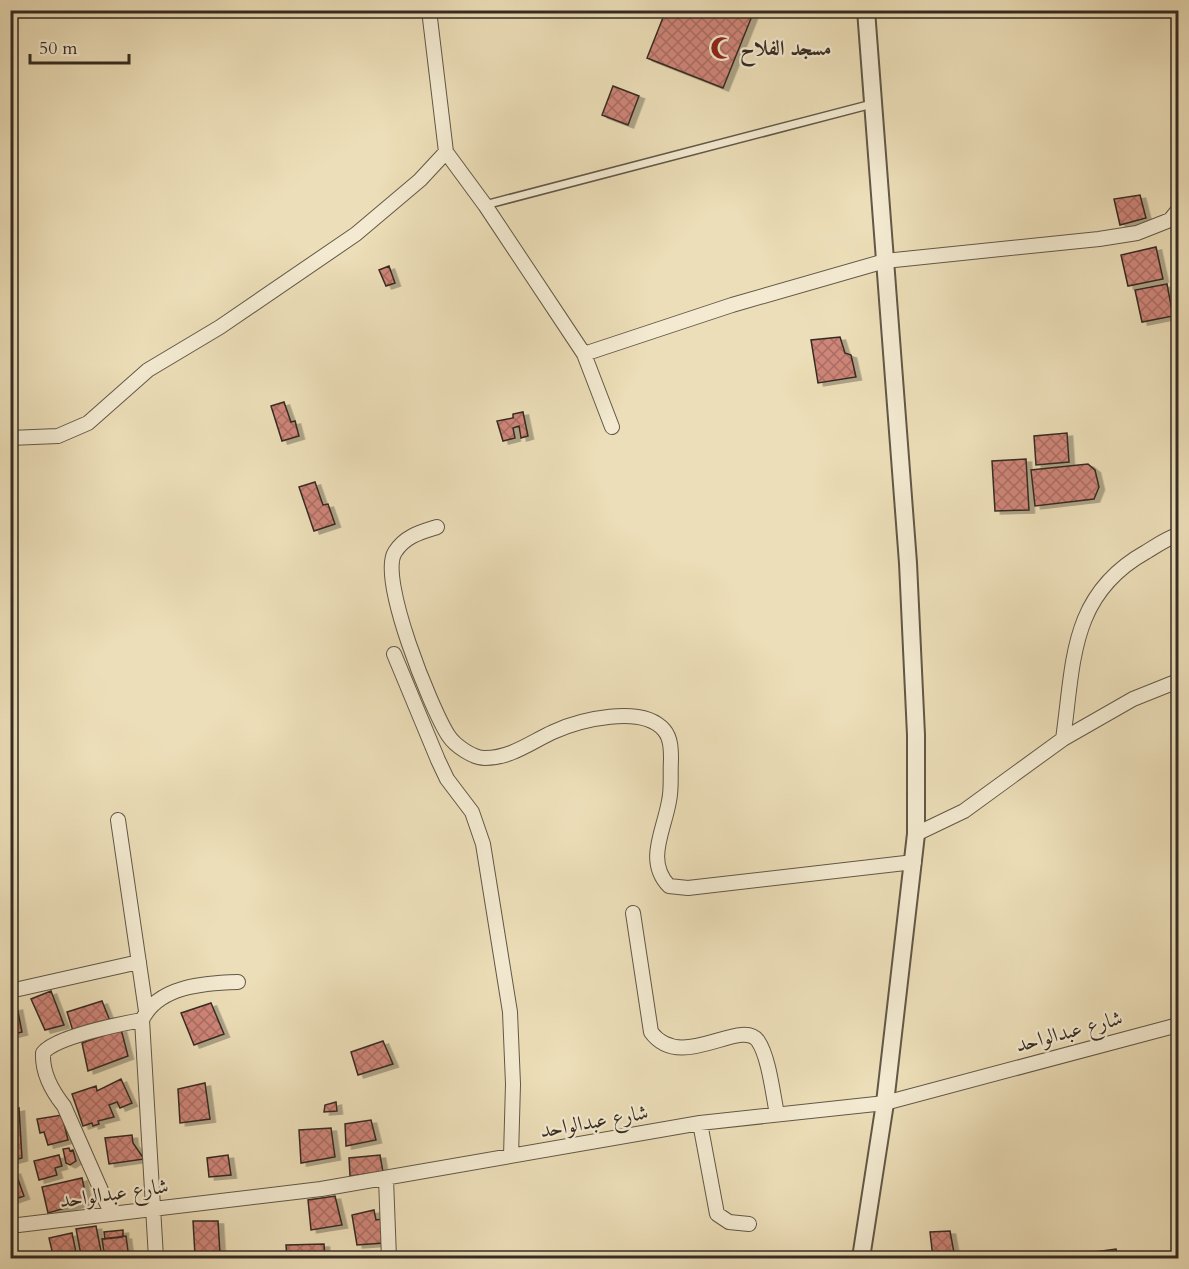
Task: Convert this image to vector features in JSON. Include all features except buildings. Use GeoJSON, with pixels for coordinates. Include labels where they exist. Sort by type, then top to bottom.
{"type":"FeatureCollection","features":[{"type":"Feature","properties":{"kind":"street"},"geometry":{"type":"LineString","coordinates":[[429,10],[446,152],[485,205],[584,354],[612,428]]}},
{"type":"Feature","properties":{"kind":"street"},"geometry":{"type":"LineString","coordinates":[[861,1258],[885,1103],[916,834],[916,735],[908,563],[866,10]]}},
{"type":"Feature","properties":{"kind":"street"},"geometry":{"type":"LineString","coordinates":[[10,438],[58,436],[88,423],[148,370],[220,327],[356,234],[420,180],[446,152]]}},
{"type":"Feature","properties":{"kind":"street"},"geometry":{"type":"LineString","coordinates":[[584,354],[732,305],[885,261],[1137,233],[1170,220],[1178,212]]}},
{"type":"Feature","properties":{"kind":"street"},"geometry":{"type":"LineString","coordinates":[[437,527],[409,536],[394,553],[390,573],[417,670],[449,737],[468,753],[484,759],[505,755],[553,732],[587,721],[627,716],[653,720],[666,731],[671,745],[670,798],[656,856],[659,875],[669,886],[688,888],[914,862]]}},
{"type":"Feature","properties":{"kind":"street"},"geometry":{"type":"LineString","coordinates":[[1063,739],[1076,638],[1093,600],[1129,561],[1179,535]]}},
{"type":"Feature","properties":{"kind":"street"},"geometry":{"type":"LineString","coordinates":[[394,654],[438,760],[447,779],[472,812],[483,844],[510,1012],[513,1084],[511,1156]]}},
{"type":"Feature","properties":{"kind":"street"},"geometry":{"type":"LineString","coordinates":[[916,834],[964,811],[1063,739],[1133,699],[1179,681]]}},
{"type":"Feature","properties":{"kind":"street"},"geometry":{"type":"LineString","coordinates":[[118,820],[139,962],[144,1016],[156,1258]]}},
{"type":"Feature","properties":{"kind":"street"},"geometry":{"type":"LineString","coordinates":[[633,913],[651,1032],[657,1041],[669,1047],[688,1048],[736,1036],[752,1036],[758,1041],[763,1053],[777,1114]]}},
{"type":"Feature","properties":{"kind":"street"},"geometry":{"type":"LineString","coordinates":[[10,991],[139,962]]}},
{"type":"Feature","properties":{"kind":"street"},"geometry":{"type":"LineString","coordinates":[[111,1213],[64,1106],[52,1092],[42,1062],[43,1053],[52,1045],[144,1016],[159,998],[178,990],[238,982]]}},
{"type":"Feature","properties":{"kind":"street","name":"شارع عبدالواحد"},"geometry":{"type":"LineString","coordinates":[[10,1226],[386,1179],[700,1124],[885,1103],[1179,1025]]}},
{"type":"Feature","properties":{"kind":"street"},"geometry":{"type":"LineString","coordinates":[[700,1124],[717,1214],[729,1222],[749,1224]]}},
{"type":"Feature","properties":{"kind":"street"},"geometry":{"type":"LineString","coordinates":[[386,1179],[389,1258]]}},
{"type":"Feature","properties":{"kind":"lane"},"geometry":{"type":"LineString","coordinates":[[485,205],[873,104]]}},
{"type":"Feature","properties":{"kind":"place","name":"مسجد الفلاح"},"geometry":{"type":"Point","coordinates":[722,48]}}]}
